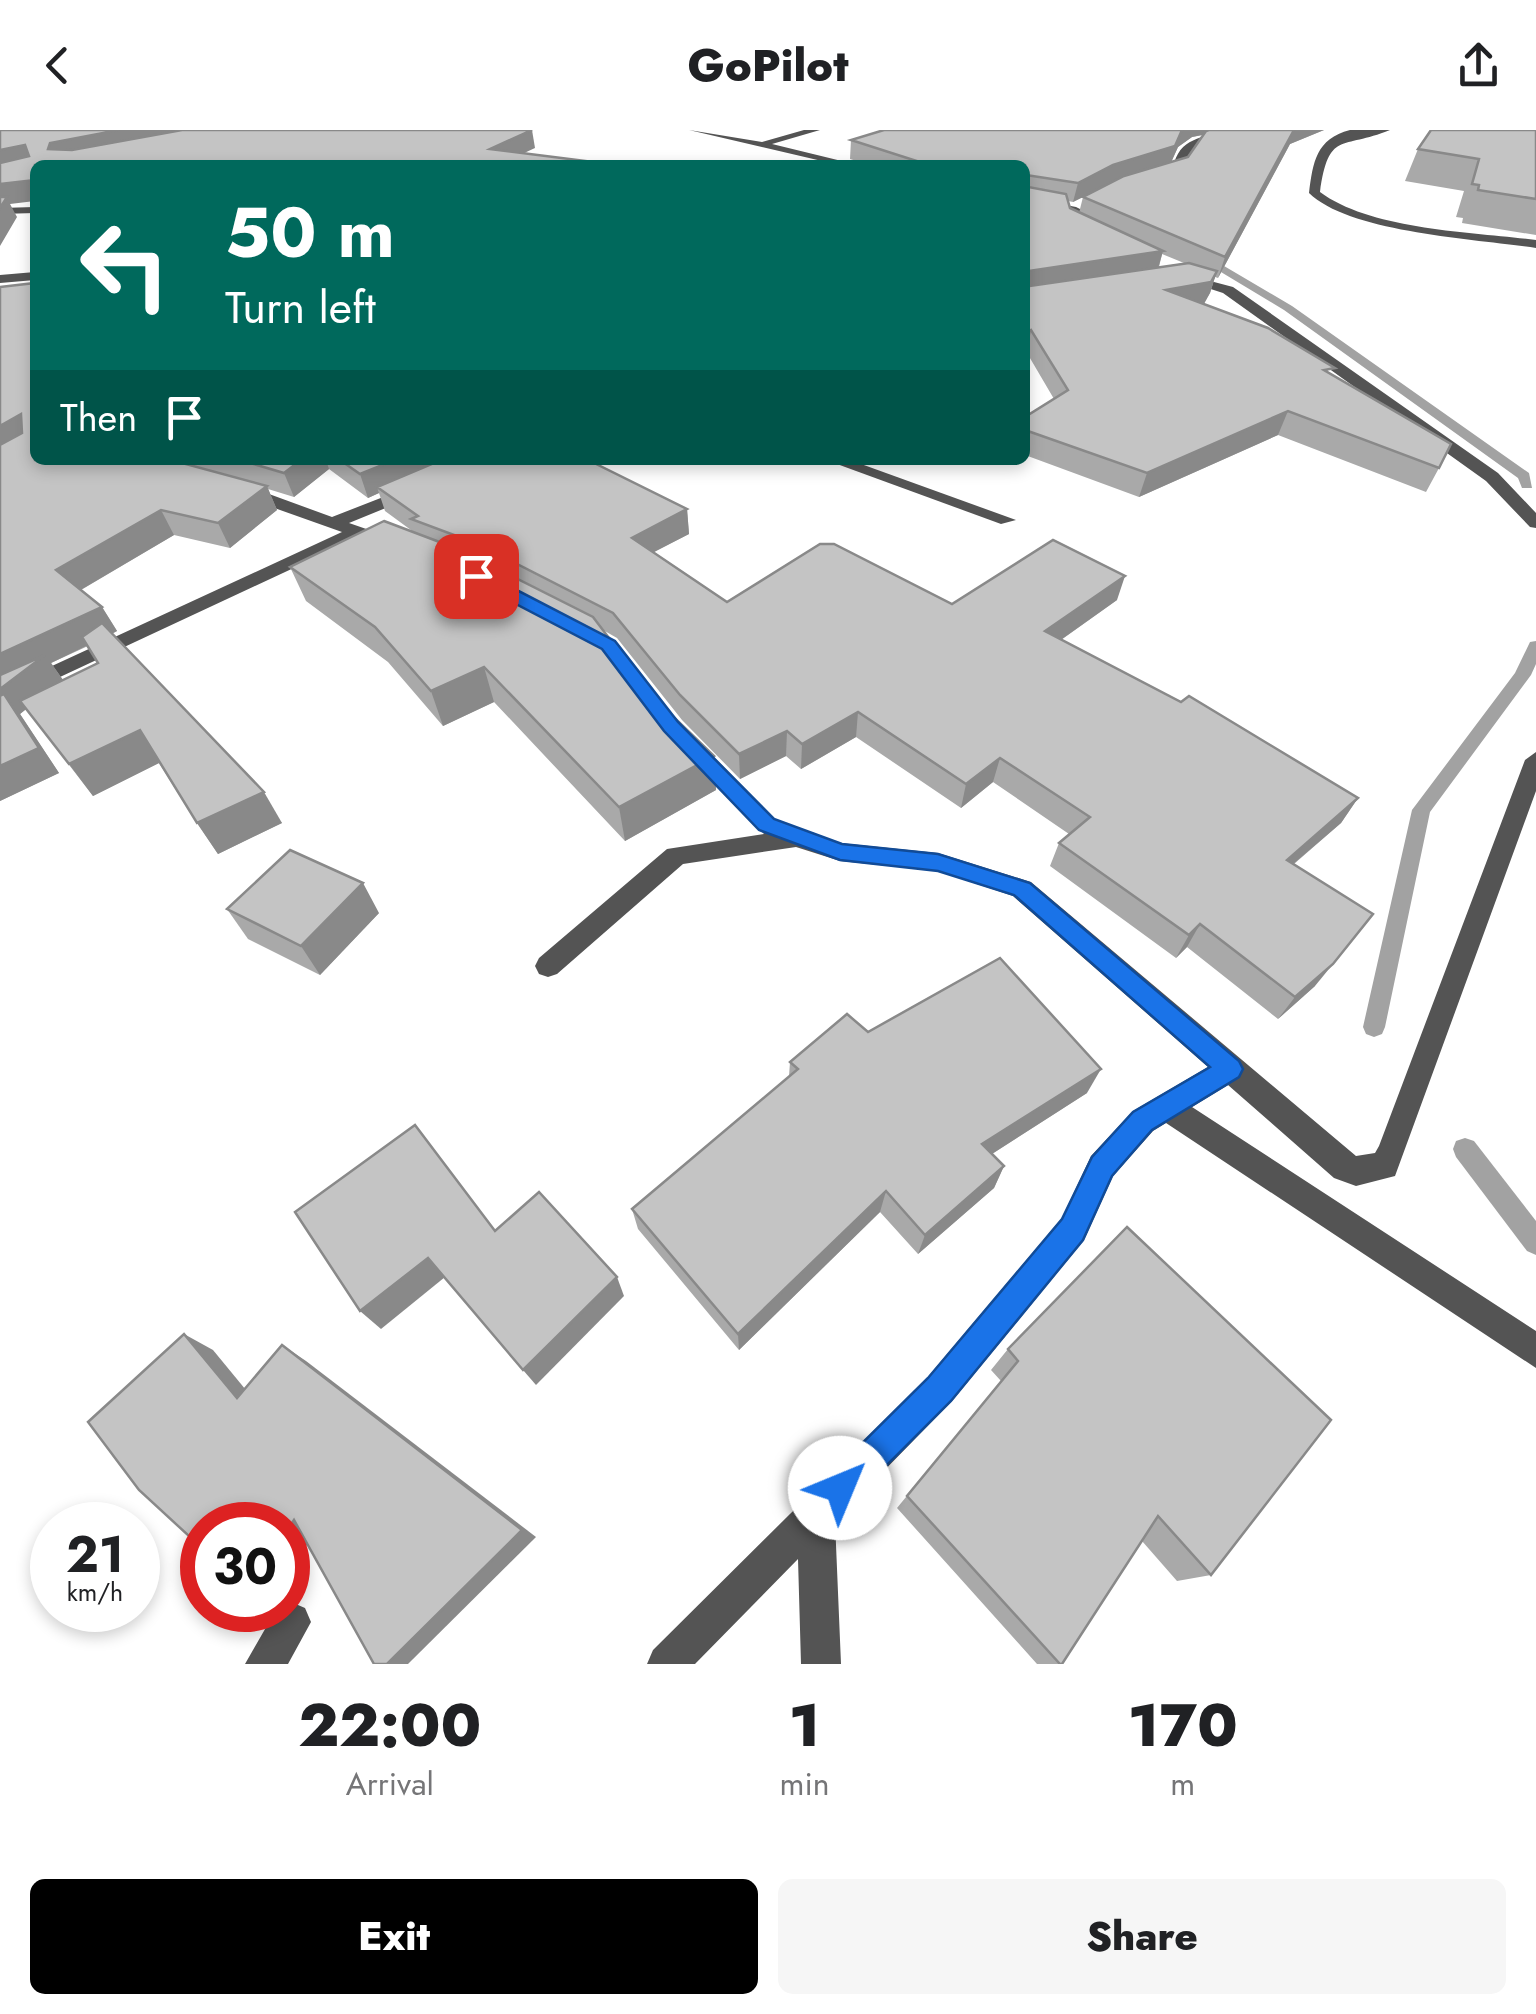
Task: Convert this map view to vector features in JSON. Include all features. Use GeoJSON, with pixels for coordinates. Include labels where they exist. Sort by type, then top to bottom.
{"type":"FeatureCollection","features":[{"type":"Feature","properties":{"kind":"street"},"geometry":{"type":"LineString","coordinates":[[694,130],[834,160]]}},
{"type":"Feature","properties":{"kind":"street"},"geometry":{"type":"LineString","coordinates":[[761,144],[815,130]]}},
{"type":"Feature","properties":{"kind":"street"},"geometry":{"type":"LineString","coordinates":[[1146,180],[1178,170],[1180,152],[1190,145],[1238,130]]}},
{"type":"Feature","properties":{"kind":"street"},"geometry":{"type":"LineString","coordinates":[[1386,130],[1328,140],[1319,150],[1314,193],[1322,203],[1381,220],[1536,244]]}},
{"type":"Feature","properties":{"kind":"street"},"geometry":{"type":"LineString","coordinates":[[830,159],[848,151]]}},
{"type":"Feature","properties":{"kind":"street"},"geometry":{"type":"LineString","coordinates":[[1030,201],[1076,210]]}},
{"type":"Feature","properties":{"kind":"street"},"geometry":{"type":"LineString","coordinates":[[1081,227],[1071,223],[1068,214],[1090,202]]}},
{"type":"Feature","properties":{"kind":"street"},"geometry":{"type":"LineString","coordinates":[[0,211],[30,210]]}},
{"type":"Feature","properties":{"kind":"street"},"geometry":{"type":"LineString","coordinates":[[1167,273],[1228,290],[1492,478],[1536,523]]}},
{"type":"Feature","properties":{"kind":"street"},"geometry":{"type":"LineString","coordinates":[[0,279],[30,276]]}},
{"type":"Feature","properties":{"kind":"street"},"geometry":{"type":"LineString","coordinates":[[848,465],[1007,520]]}},
{"type":"Feature","properties":{"kind":"street"},"geometry":{"type":"LineString","coordinates":[[0,698],[435,481]]}},
{"type":"Feature","properties":{"kind":"street"},"geometry":{"type":"LineString","coordinates":[[217,484],[408,550]]}},
{"type":"Feature","properties":{"kind":"street"},"geometry":{"type":"LineString","coordinates":[[671,727],[766,825],[840,852],[938,862],[1022,889],[1345,1168],[1356,1172],[1384,1166],[1536,760]]}},
{"type":"Feature","properties":{"kind":"street"},"geometry":{"type":"LineString","coordinates":[[548,966],[676,856],[796,838]]}},
{"type":"Feature","properties":{"kind":"street"},"geometry":{"type":"LineString","coordinates":[[667,1664],[940,1390],[1072,1230],[1102,1166],[1142,1121],[1230,1069]]}},
{"type":"Feature","properties":{"kind":"street"},"geometry":{"type":"LineString","coordinates":[[1166,1106],[1536,1351]]}},
{"type":"Feature","properties":{"kind":"street"},"geometry":{"type":"LineString","coordinates":[[816,1512],[820,1664]]}},
{"type":"Feature","properties":{"kind":"street"},"geometry":{"type":"LineString","coordinates":[[266,1664],[285,1632]]}},
{"type":"Feature","properties":{"kind":"building"},"geometry":{"type":"Polygon","coordinates":[[[0,130],[119,130],[50,143],[48,149],[72,150],[182,130],[532,130],[490,149],[577,160],[30,160],[30,181],[0,184],[0,163],[29,156],[25,145],[0,150],[0,130]]]}},
{"type":"Feature","properties":{"kind":"building"},"geometry":{"type":"Polygon","coordinates":[[[884,130],[1182,130],[1175,146],[1113,165],[1078,183],[1030,176],[1030,160],[913,160],[851,140],[884,130]]]}},
{"type":"Feature","properties":{"kind":"building"},"geometry":{"type":"Polygon","coordinates":[[[1209,130],[1294,130],[1225,257],[1083,197],[1124,176],[1188,157],[1209,130]]]}},
{"type":"Feature","properties":{"kind":"building"},"geometry":{"type":"Polygon","coordinates":[[[1431,130],[1536,130],[1536,199],[1478,190],[1479,185],[1472,184],[1479,159],[1418,149],[1431,130]]]}},
{"type":"Feature","properties":{"kind":"building"},"geometry":{"type":"Polygon","coordinates":[[[1030,187],[1066,194],[1070,208],[1163,251],[1030,271],[1030,187]]]}},
{"type":"Feature","properties":{"kind":"building"},"geometry":{"type":"Polygon","coordinates":[[[1189,263],[1217,271],[1211,282],[1166,290],[1268,328],[1335,368],[1324,370],[1451,444],[1439,468],[1288,411],[1147,473],[1030,432],[1030,414],[1068,390],[1031,330],[1030,286],[1189,263]]]}},
{"type":"Feature","properties":{"kind":"building"},"geometry":{"type":"Polygon","coordinates":[[[30,284],[30,465],[189,465],[267,486],[218,523],[161,510],[56,570],[102,607],[0,654],[0,445],[22,433],[21,414],[0,426],[0,287],[30,284]]]}},
{"type":"Feature","properties":{"kind":"building"},"geometry":{"type":"Polygon","coordinates":[[[257,465],[294,465],[284,473],[257,465]]]}},
{"type":"Feature","properties":{"kind":"building"},"geometry":{"type":"Polygon","coordinates":[[[347,465],[382,465],[360,474],[347,465]]]}},
{"type":"Feature","properties":{"kind":"building"},"geometry":{"type":"Polygon","coordinates":[[[429,465],[598,465],[687,509],[632,538],[727,602],[820,544],[834,544],[952,604],[1053,540],[1125,576],[1045,631],[1181,702],[1189,696],[1358,798],[1287,860],[1373,914],[1333,964],[1295,997],[1200,924],[1189,935],[1059,843],[1090,817],[1000,758],[966,784],[858,712],[802,744],[787,731],[739,754],[680,695],[613,613],[478,544],[411,519],[418,516],[377,487],[429,465]]]}},
{"type":"Feature","properties":{"kind":"building"},"geometry":{"type":"Polygon","coordinates":[[[384,521],[458,549],[593,617],[656,700],[714,756],[619,807],[484,667],[431,691],[375,627],[290,567],[384,521]]]}},
{"type":"Feature","properties":{"kind":"building"},"geometry":{"type":"Polygon","coordinates":[[[102,623],[264,792],[197,823],[140,730],[69,764],[20,701],[98,663],[82,637],[102,623]]]}},
{"type":"Feature","properties":{"kind":"building"},"geometry":{"type":"Polygon","coordinates":[[[45,655],[0,689],[0,675],[45,655]]]}},
{"type":"Feature","properties":{"kind":"building"},"geometry":{"type":"Polygon","coordinates":[[[4,694],[39,748],[0,766],[0,696],[4,694]]]}},
{"type":"Feature","properties":{"kind":"building"},"geometry":{"type":"Polygon","coordinates":[[[290,850],[363,883],[301,946],[227,909],[290,850]]]}},
{"type":"Feature","properties":{"kind":"building"},"geometry":{"type":"Polygon","coordinates":[[[1000,958],[1101,1069],[982,1144],[1004,1166],[925,1235],[886,1191],[738,1334],[632,1209],[798,1069],[790,1062],[847,1014],[868,1032],[1000,958]]]}},
{"type":"Feature","properties":{"kind":"building"},"geometry":{"type":"Polygon","coordinates":[[[415,1125],[495,1231],[539,1192],[617,1277],[523,1370],[428,1258],[360,1311],[295,1212],[415,1125]]]}},
{"type":"Feature","properties":{"kind":"building"},"geometry":{"type":"Polygon","coordinates":[[[1127,1227],[1331,1420],[1211,1575],[1158,1516],[1060,1664],[907,1496],[1018,1361],[1008,1349],[1127,1227]]]}},
{"type":"Feature","properties":{"kind":"building"},"geometry":{"type":"Polygon","coordinates":[[[184,1334],[237,1398],[282,1345],[522,1530],[387,1664],[374,1664],[310,1549],[310,1502],[180,1502],[180,1528],[160,1509],[160,1502],[152,1502],[139,1490],[88,1422],[184,1334]]]}},
{"type":"Feature","properties":{"kind":"waterway"},"geometry":{"type":"LineString","coordinates":[[1199,255],[1288,308],[1524,476],[1527,485]]}},
{"type":"Feature","properties":{"kind":"waterway"},"geometry":{"type":"LineString","coordinates":[[1374,1027],[1421,810],[1523,675],[1536,646]]}},
{"type":"Feature","properties":{"kind":"waterway"},"geometry":{"type":"LineString","coordinates":[[1465,1149],[1536,1242]]}},
{"type":"Feature","properties":{"kind":"route"},"geometry":{"type":"LineString","coordinates":[[476,576],[608,645],[671,727],[766,825],[840,852],[938,862],[1022,889],[1230,1069],[1142,1121],[1102,1166],[1072,1230],[940,1390],[840,1488]]}}]}
